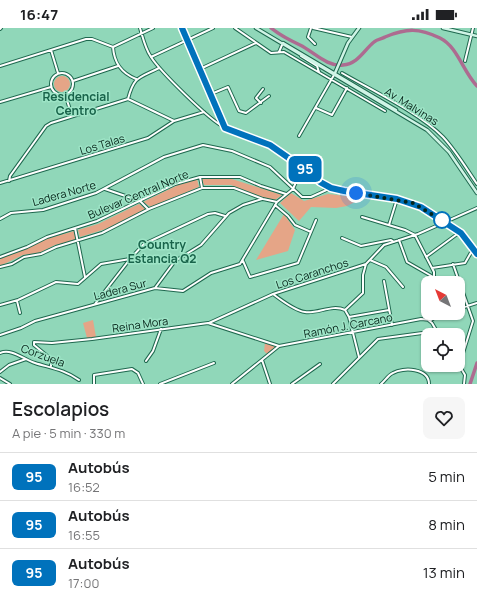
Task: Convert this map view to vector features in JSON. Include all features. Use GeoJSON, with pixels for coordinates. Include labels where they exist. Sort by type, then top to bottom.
{"type":"FeatureCollection","features":[{"type":"Feature","properties":{"kind":"street"},"geometry":{"type":"LineString","coordinates":[[140,28],[151,57],[159,68],[204,112],[225,128],[270,145],[294,161],[316,179],[331,188],[397,199],[421,207],[460,232],[477,254]]}},
{"type":"Feature","properties":{"kind":"street"},"geometry":{"type":"LineString","coordinates":[[0,66],[90,39],[113,47],[153,28]]}},
{"type":"Feature","properties":{"kind":"street"},"geometry":{"type":"LineString","coordinates":[[182,28],[225,128]]}},
{"type":"Feature","properties":{"kind":"street"},"geometry":{"type":"LineString","coordinates":[[151,57],[213,28]]}},
{"type":"Feature","properties":{"kind":"street","name":"Av. Malvinas"},"geometry":{"type":"LineString","coordinates":[[235,28],[273,54],[284,52],[385,111]]}},
{"type":"Feature","properties":{"kind":"street"},"geometry":{"type":"LineString","coordinates":[[257,28],[310,61],[352,83],[368,94]]}},
{"type":"Feature","properties":{"kind":"street"},"geometry":{"type":"LineString","coordinates":[[257,28],[420,124],[436,136],[454,156],[477,191]]}},
{"type":"Feature","properties":{"kind":"street"},"geometry":{"type":"LineString","coordinates":[[315,44],[308,37],[312,28],[352,37]]}},
{"type":"Feature","properties":{"kind":"street"},"geometry":{"type":"LineString","coordinates":[[299,136],[332,80],[352,37],[359,28]]}},
{"type":"Feature","properties":{"kind":"street"},"geometry":{"type":"LineString","coordinates":[[443,28],[477,36]]}},
{"type":"Feature","properties":{"kind":"street"},"geometry":{"type":"LineString","coordinates":[[465,61],[473,28]]}},
{"type":"Feature","properties":{"kind":"street"},"geometry":{"type":"LineString","coordinates":[[200,70],[256,43]]}},
{"type":"Feature","properties":{"kind":"street"},"geometry":{"type":"LineString","coordinates":[[279,52],[282,44]]}},
{"type":"Feature","properties":{"kind":"street"},"geometry":{"type":"LineString","coordinates":[[113,47],[118,66],[127,76],[136,79]]}},
{"type":"Feature","properties":{"kind":"street"},"geometry":{"type":"LineString","coordinates":[[51,50],[58,73]]}},
{"type":"Feature","properties":{"kind":"street"},"geometry":{"type":"LineString","coordinates":[[300,55],[317,66],[319,72]]}},
{"type":"Feature","properties":{"kind":"street"},"geometry":{"type":"LineString","coordinates":[[73,81],[118,66]]}},
{"type":"Feature","properties":{"kind":"street"},"geometry":{"type":"LineString","coordinates":[[128,99],[131,88],[136,79],[159,68]]}},
{"type":"Feature","properties":{"kind":"street"},"geometry":{"type":"LineString","coordinates":[[58,73],[67,74],[73,81],[72,88],[65,94],[55,92],[51,87],[53,77],[58,73]]}},
{"type":"Feature","properties":{"kind":"street","name":"Av. Malvinas"},"geometry":{"type":"LineString","coordinates":[[342,73],[438,132],[457,154],[477,184]]}},
{"type":"Feature","properties":{"kind":"street"},"geometry":{"type":"LineString","coordinates":[[0,102],[51,87]]}},
{"type":"Feature","properties":{"kind":"street"},"geometry":{"type":"LineString","coordinates":[[211,94],[228,87],[239,111],[243,113],[248,112],[269,96]]}},
{"type":"Feature","properties":{"kind":"street"},"geometry":{"type":"LineString","coordinates":[[316,108],[332,115],[347,88]]}},
{"type":"Feature","properties":{"kind":"street"},"geometry":{"type":"LineString","coordinates":[[260,103],[256,98],[263,89]]}},
{"type":"Feature","properties":{"kind":"street"},"geometry":{"type":"LineString","coordinates":[[365,99],[370,89]]}},
{"type":"Feature","properties":{"kind":"street"},"geometry":{"type":"LineString","coordinates":[[65,94],[72,116]]}},
{"type":"Feature","properties":{"kind":"street"},"geometry":{"type":"LineString","coordinates":[[9,181],[10,176],[46,126],[72,116],[128,99],[174,121]]}},
{"type":"Feature","properties":{"kind":"street","name":"Los Talas"},"geometry":{"type":"LineString","coordinates":[[0,183],[148,138],[174,121],[204,112]]}},
{"type":"Feature","properties":{"kind":"street","name":"Ladera Norte"},"geometry":{"type":"LineString","coordinates":[[0,219],[11,213],[43,210],[105,189],[166,156],[207,144],[232,151],[270,167],[300,196],[306,198],[331,188]]}},
{"type":"Feature","properties":{"kind":"street"},"geometry":{"type":"LineString","coordinates":[[294,161],[301,178]]}},
{"type":"Feature","properties":{"kind":"street"},"geometry":{"type":"LineString","coordinates":[[200,177],[202,188]]}},
{"type":"Feature","properties":{"kind":"street","name":"Bulevar Central Norte"},"geometry":{"type":"LineString","coordinates":[[0,257],[27,247],[47,237],[97,221],[176,184],[200,177],[240,177],[286,194]]}},
{"type":"Feature","properties":{"kind":"street"},"geometry":{"type":"LineString","coordinates":[[316,179],[301,178],[296,182],[293,189],[277,202],[249,246],[243,261],[250,277],[298,263],[316,220]]}},
{"type":"Feature","properties":{"kind":"street"},"geometry":{"type":"LineString","coordinates":[[0,267],[15,263],[24,258],[41,254],[53,248],[105,232],[148,209],[202,188],[234,188],[263,199],[277,202]]}},
{"type":"Feature","properties":{"kind":"street"},"geometry":{"type":"LineString","coordinates":[[105,189],[140,201],[148,209]]}},
{"type":"Feature","properties":{"kind":"street"},"geometry":{"type":"LineString","coordinates":[[155,288],[175,262],[201,245],[226,216],[243,205],[263,199]]}},
{"type":"Feature","properties":{"kind":"street"},"geometry":{"type":"LineString","coordinates":[[389,225],[397,199]]}},
{"type":"Feature","properties":{"kind":"street"},"geometry":{"type":"LineString","coordinates":[[275,205],[296,225],[311,232]]}},
{"type":"Feature","properties":{"kind":"street","name":"Los Caranchos"},"geometry":{"type":"LineString","coordinates":[[209,323],[273,294],[366,264],[383,246],[415,235],[477,208]]}},
{"type":"Feature","properties":{"kind":"street"},"geometry":{"type":"LineString","coordinates":[[94,305],[130,259],[146,243],[204,216],[214,213],[226,216]]}},
{"type":"Feature","properties":{"kind":"street"},"geometry":{"type":"LineString","coordinates":[[362,217],[415,235],[432,268],[434,276]]}},
{"type":"Feature","properties":{"kind":"street"},"geometry":{"type":"LineString","coordinates":[[75,228],[86,277]]}},
{"type":"Feature","properties":{"kind":"street"},"geometry":{"type":"LineString","coordinates":[[426,257],[460,232]]}},
{"type":"Feature","properties":{"kind":"street"},"geometry":{"type":"LineString","coordinates":[[342,238],[361,246],[391,240],[394,242]]}},
{"type":"Feature","properties":{"kind":"street"},"geometry":{"type":"LineString","coordinates":[[399,240],[406,262],[431,276]]}},
{"type":"Feature","properties":{"kind":"street"},"geometry":{"type":"LineString","coordinates":[[432,268],[465,263],[473,249]]}},
{"type":"Feature","properties":{"kind":"street"},"geometry":{"type":"LineString","coordinates":[[0,305],[17,301],[56,282],[78,284],[96,266],[103,263],[130,259]]}},
{"type":"Feature","properties":{"kind":"street"},"geometry":{"type":"LineString","coordinates":[[370,260],[386,267],[403,287]]}},
{"type":"Feature","properties":{"kind":"street","name":"Ladera Sur"},"geometry":{"type":"LineString","coordinates":[[0,335],[21,328],[35,321],[155,288],[183,291],[209,274],[237,265],[243,261]]}},
{"type":"Feature","properties":{"kind":"street"},"geometry":{"type":"LineString","coordinates":[[345,310],[363,293],[363,275],[366,264]]}},
{"type":"Feature","properties":{"kind":"street"},"geometry":{"type":"LineString","coordinates":[[453,264],[473,322],[465,345]]}},
{"type":"Feature","properties":{"kind":"street"},"geometry":{"type":"LineString","coordinates":[[384,281],[392,325]]}},
{"type":"Feature","properties":{"kind":"street"},"geometry":{"type":"LineString","coordinates":[[273,294],[279,299],[305,312],[336,308],[345,310],[349,317],[359,357]]}},
{"type":"Feature","properties":{"kind":"street"},"geometry":{"type":"LineString","coordinates":[[17,301],[20,313]]}},
{"type":"Feature","properties":{"kind":"street"},"geometry":{"type":"LineString","coordinates":[[465,307],[477,303]]}},
{"type":"Feature","properties":{"kind":"street"},"geometry":{"type":"LineString","coordinates":[[349,317],[389,310]]}},
{"type":"Feature","properties":{"kind":"street","name":"Ramón J. Carcano"},"geometry":{"type":"LineString","coordinates":[[279,346],[421,320]]}},
{"type":"Feature","properties":{"kind":"street"},"geometry":{"type":"LineString","coordinates":[[429,320],[435,328]]}},
{"type":"Feature","properties":{"kind":"street","name":"Reina Mora"},"geometry":{"type":"LineString","coordinates":[[51,366],[51,359],[33,345],[34,342],[52,343],[92,339],[209,323],[279,346]]}},
{"type":"Feature","properties":{"kind":"street"},"geometry":{"type":"LineString","coordinates":[[146,361],[153,352],[161,329]]}},
{"type":"Feature","properties":{"kind":"street"},"geometry":{"type":"LineString","coordinates":[[333,384],[378,339],[421,333]]}},
{"type":"Feature","properties":{"kind":"street"},"geometry":{"type":"LineString","coordinates":[[232,384],[279,346]]}},
{"type":"Feature","properties":{"kind":"street","name":"Corzuela"},"geometry":{"type":"LineString","coordinates":[[0,353],[6,351],[26,359],[51,366],[70,374],[79,380]]}},
{"type":"Feature","properties":{"kind":"street"},"geometry":{"type":"LineString","coordinates":[[0,372],[12,363],[26,359]]}},
{"type":"Feature","properties":{"kind":"street"},"geometry":{"type":"LineString","coordinates":[[262,360],[270,384]]}},
{"type":"Feature","properties":{"kind":"street"},"geometry":{"type":"LineString","coordinates":[[160,384],[214,363]]}},
{"type":"Feature","properties":{"kind":"street"},"geometry":{"type":"LineString","coordinates":[[292,384],[320,364]]}},
{"type":"Feature","properties":{"kind":"street"},"geometry":{"type":"LineString","coordinates":[[94,384],[94,375],[132,369],[138,373],[143,384]]}},
{"type":"Feature","properties":{"kind":"street"},"geometry":{"type":"LineString","coordinates":[[381,384],[394,372],[417,370],[425,375],[429,380],[429,384]]}},
{"type":"Feature","properties":{"kind":"street"},"geometry":{"type":"LineString","coordinates":[[463,372],[465,375],[464,384]]}},
{"type":"Feature","properties":{"kind":"street"},"geometry":{"type":"LineString","coordinates":[[0,378],[10,384]]}},
{"type":"Feature","properties":{"kind":"shaded area"},"geometry":{"type":"Polygon","coordinates":[[[59,76],[65,76],[70,81],[68,90],[65,92],[59,92],[54,87],[54,81],[59,76]]]}},
{"type":"Feature","properties":{"kind":"shaded area"},"geometry":{"type":"Polygon","coordinates":[[[197,179],[199,187],[151,207],[143,202],[182,183],[197,179]]]}},
{"type":"Feature","properties":{"kind":"shaded area"},"geometry":{"type":"Polygon","coordinates":[[[202,179],[232,179],[282,195],[275,200],[264,198],[231,185],[204,185],[202,179]]]}},
{"type":"Feature","properties":{"kind":"shaded area"},"geometry":{"type":"Polygon","coordinates":[[[291,193],[304,201],[328,194],[356,197],[355,202],[347,206],[336,208],[311,207],[299,221],[280,203],[291,193]]]}},
{"type":"Feature","properties":{"kind":"shaded area"},"geometry":{"type":"Polygon","coordinates":[[[139,204],[146,209],[109,228],[80,237],[78,230],[98,224],[139,204]]]}},
{"type":"Feature","properties":{"kind":"shaded area"},"geometry":{"type":"Polygon","coordinates":[[[284,214],[295,230],[288,251],[256,260],[284,214]]]}},
{"type":"Feature","properties":{"kind":"shaded area"},"geometry":{"type":"Polygon","coordinates":[[[74,231],[76,240],[55,245],[39,253],[23,255],[0,266],[0,258],[46,239],[74,231]]]}},
{"type":"Feature","properties":{"kind":"shaded area"},"geometry":{"type":"Polygon","coordinates":[[[93,320],[96,337],[87,338],[83,323],[93,320]]]}},
{"type":"Feature","properties":{"kind":"shaded area"},"geometry":{"type":"Polygon","coordinates":[[[265,343],[276,347],[267,354],[264,351],[265,343]]]}},
{"type":"Feature","properties":{"kind":"waterway"},"geometry":{"type":"LineString","coordinates":[[271,28],[282,36],[326,61],[337,65],[353,62],[375,41],[393,34],[413,30],[426,32],[440,38],[451,47],[477,86]]}},
{"type":"Feature","properties":{"kind":"waterway"},"geometry":{"type":"LineString","coordinates":[[470,384],[477,363]]}},
{"type":"Feature","properties":{"kind":"bus line","name":"95"},"geometry":{"type":"LineString","coordinates":[[182,28],[225,128],[270,145],[320,182],[331,188],[413,203],[461,233],[468,240],[477,254]]}},
{"type":"Feature","properties":{"kind":"district","name":"Residencial Centro"},"geometry":{"type":"Point","coordinates":[76,103]}},
{"type":"Feature","properties":{"kind":"district","name":"Country Estancia Q2"},"geometry":{"type":"Point","coordinates":[162,251]}},
{"type":"Feature","properties":{"kind":"route"},"geometry":{"type":"LineString","coordinates":[[356,193],[413,203],[421,207],[445,222],[444,223],[442,220]]}}]}
